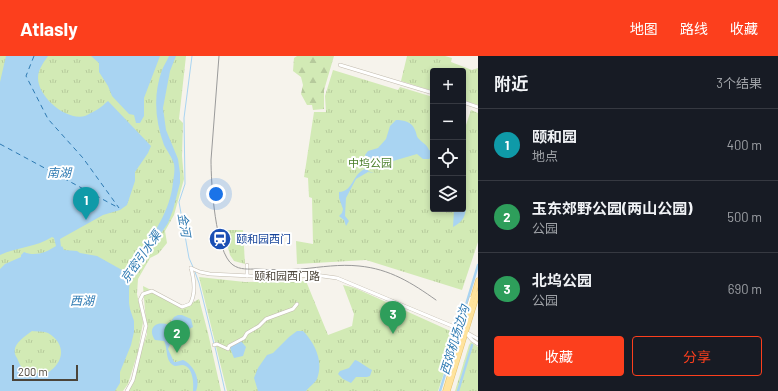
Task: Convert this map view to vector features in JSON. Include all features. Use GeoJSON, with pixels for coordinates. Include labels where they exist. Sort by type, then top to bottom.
{"type":"FeatureCollection","features":[{"type":"Feature","properties":{"kind":"main road"},"geometry":{"type":"LineString","coordinates":[[445,391],[478,280]]}},
{"type":"Feature","properties":{"kind":"main road"},"geometry":{"type":"LineString","coordinates":[[448,391],[463,331]]}},
{"type":"Feature","properties":{"kind":"street"},"geometry":{"type":"LineString","coordinates":[[340,64],[430,92]]}},
{"type":"Feature","properties":{"kind":"street"},"geometry":{"type":"LineString","coordinates":[[466,103],[478,107]]}},
{"type":"Feature","properties":{"kind":"street"},"geometry":{"type":"LineString","coordinates":[[247,265],[247,276]]}},
{"type":"Feature","properties":{"kind":"street","name":"颐和园西门路"},"geometry":{"type":"LineString","coordinates":[[196,277],[191,268],[200,272],[247,276],[284,277],[315,275],[337,278],[463,331],[478,339]]}},
{"type":"Feature","properties":{"kind":"street"},"geometry":{"type":"LineString","coordinates":[[127,391],[133,380],[146,326],[140,300],[143,294],[152,291],[182,307],[190,304],[192,301],[196,277],[200,272]]}},
{"type":"Feature","properties":{"kind":"street"},"geometry":{"type":"LineString","coordinates":[[474,295],[463,331],[478,344]]}},
{"type":"Feature","properties":{"kind":"street"},"geometry":{"type":"LineString","coordinates":[[214,345],[228,349],[229,346],[244,338],[247,332],[259,326],[266,319],[293,309],[297,304]]}},
{"type":"Feature","properties":{"kind":"green space"},"geometry":{"type":"Polygon","coordinates":[[[0,56],[186,56],[179,119],[183,123],[182,156],[184,179],[174,215],[165,231],[167,243],[158,254],[150,258],[138,279],[137,294],[143,322],[138,352],[128,384],[123,391],[0,391],[0,56]]]}},
{"type":"Feature","properties":{"kind":"green space"},"geometry":{"type":"Polygon","coordinates":[[[297,56],[334,56],[324,90],[324,109],[313,110],[312,105],[307,105],[301,94],[303,85],[301,77],[293,71],[294,58],[297,56]]]}},
{"type":"Feature","properties":{"kind":"green space"},"geometry":{"type":"Polygon","coordinates":[[[407,56],[445,56],[452,58],[451,62],[472,70],[478,68],[478,105],[466,101],[466,68],[430,68],[430,90],[401,81],[407,56]]]}},
{"type":"Feature","properties":{"kind":"green space","name":"中坞公园"},"geometry":{"type":"Polygon","coordinates":[[[333,70],[398,90],[400,87],[430,96],[430,212],[466,212],[466,125],[471,110],[478,113],[478,242],[462,290],[366,260],[297,264],[296,241],[313,244],[312,198],[309,197],[308,178],[304,177],[314,112],[326,112],[325,96],[333,70]]]}},
{"type":"Feature","properties":{"kind":"green space"},"geometry":{"type":"Polygon","coordinates":[[[223,230],[243,230],[245,264],[234,261],[230,255],[223,230]]]}},
{"type":"Feature","properties":{"kind":"green space"},"geometry":{"type":"Polygon","coordinates":[[[199,277],[245,282],[306,281],[328,335],[352,326],[354,314],[343,285],[355,288],[457,334],[438,391],[227,391],[199,277]]]}},
{"type":"Feature","properties":{"kind":"green space"},"geometry":{"type":"Polygon","coordinates":[[[143,286],[185,307],[199,299],[221,391],[128,391],[147,334],[143,286]]]}},
{"type":"Feature","properties":{"kind":"green space"},"geometry":{"type":"Polygon","coordinates":[[[471,342],[478,347],[478,391],[455,391],[469,345],[471,342]]]}},
{"type":"Feature","properties":{"kind":"water"},"geometry":{"type":"Polygon","coordinates":[[[6,56],[48,56],[40,69],[38,78],[39,85],[43,93],[54,106],[70,115],[78,117],[85,116],[108,101],[151,146],[135,172],[135,181],[127,205],[120,210],[103,215],[60,239],[61,247],[62,246],[64,250],[77,251],[80,253],[97,256],[122,270],[128,269],[131,266],[158,227],[168,205],[171,194],[174,164],[161,136],[157,117],[156,98],[159,79],[163,68],[169,56],[176,56],[170,71],[163,108],[166,130],[178,159],[180,183],[168,223],[130,279],[129,303],[134,321],[134,332],[131,345],[120,372],[120,383],[115,391],[0,391],[0,269],[5,264],[21,257],[24,252],[37,254],[56,246],[54,238],[52,237],[40,243],[0,255],[0,82],[6,56]],[[32,331],[18,343],[15,354],[23,369],[33,372],[47,373],[53,369],[60,359],[61,348],[54,337],[48,333],[32,331]]]}},
{"type":"Feature","properties":{"kind":"water"},"geometry":{"type":"Polygon","coordinates":[[[91,56],[160,56],[144,98],[144,116],[140,123],[136,123],[134,115],[129,114],[112,96],[108,86],[99,72],[99,63],[91,56]]]}},
{"type":"Feature","properties":{"kind":"water"},"geometry":{"type":"Polygon","coordinates":[[[396,120],[410,123],[414,127],[420,141],[430,150],[430,158],[423,159],[417,154],[393,161],[376,159],[371,162],[368,171],[374,173],[368,172],[356,179],[346,198],[345,216],[349,221],[346,226],[344,220],[339,216],[343,209],[339,198],[339,192],[348,189],[361,171],[365,169],[367,163],[365,155],[368,151],[378,148],[386,139],[390,126],[396,120]]]}},
{"type":"Feature","properties":{"kind":"water"},"geometry":{"type":"Polygon","coordinates":[[[454,212],[466,212],[462,220],[453,227],[454,212]]]}},
{"type":"Feature","properties":{"kind":"water"},"geometry":{"type":"Polygon","coordinates":[[[178,315],[191,319],[193,327],[185,331],[183,327],[174,324],[170,336],[171,342],[168,349],[174,362],[183,360],[187,362],[196,373],[198,382],[196,391],[193,391],[191,372],[186,366],[174,366],[170,363],[164,341],[155,340],[152,332],[152,329],[157,324],[169,325],[174,317],[178,315]]]}},
{"type":"Feature","properties":{"kind":"water"},"geometry":{"type":"Polygon","coordinates":[[[297,331],[303,331],[315,347],[319,360],[319,373],[317,379],[306,391],[258,391],[254,378],[258,368],[267,355],[273,353],[297,331]]]}},
{"type":"Feature","properties":{"kind":"water"},"geometry":{"type":"Polygon","coordinates":[[[241,341],[246,347],[243,356],[234,358],[230,348],[241,341]]]}},
{"type":"Feature","properties":{"kind":"water"},"geometry":{"type":"Polygon","coordinates":[[[355,360],[372,370],[370,376],[356,377],[351,383],[343,379],[338,374],[340,371],[349,368],[355,360]]]}},
{"type":"Feature","properties":{"kind":"waterway","name":"金河"},"geometry":{"type":"LineString","coordinates":[[192,56],[184,118],[185,184],[179,202],[189,258],[193,267]]}},
{"type":"Feature","properties":{"kind":"waterway","name":"西郊机场边沟"},"geometry":{"type":"LineString","coordinates":[[440,391],[478,265]]}},
{"type":"Feature","properties":{"kind":"waterway","name":"金河"},"geometry":{"type":"LineString","coordinates":[[195,272],[214,344]]}},
{"type":"Feature","properties":{"kind":"waterway"},"geometry":{"type":"LineString","coordinates":[[458,391],[472,345]]}},
{"type":"Feature","properties":{"kind":"waterway","name":"金河"},"geometry":{"type":"LineString","coordinates":[[215,347],[225,391]]}},
{"type":"Feature","properties":{"kind":"ferry route"},"geometry":{"type":"LineString","coordinates":[[34,56],[26,76],[48,119],[83,158],[119,208]]}},
{"type":"Feature","properties":{"kind":"ferry route"},"geometry":{"type":"LineString","coordinates":[[0,144],[117,207]]}},
{"type":"Feature","properties":{"kind":"tram line"},"geometry":{"type":"LineString","coordinates":[[219,56],[211,160],[213,200],[222,247],[227,258],[233,265],[244,269],[274,270],[345,265],[359,266],[381,270],[391,274],[418,288],[436,300]]}},
{"type":"Feature","properties":{"kind":"place","name":"颐和园"},"geometry":{"type":"Point","coordinates":[86,220]}},
{"type":"Feature","properties":{"kind":"place","name":"颐和园西门"},"geometry":{"type":"Point","coordinates":[220,239]}},
{"type":"Feature","properties":{"kind":"place","name":"北坞公园"},"geometry":{"type":"Point","coordinates":[393,334]}},
{"type":"Feature","properties":{"kind":"place","name":"玉东郊野公园(两山公园)"},"geometry":{"type":"Point","coordinates":[177,353]}},
{"type":"Feature","properties":{"kind":"water label","name":"南湖"},"geometry":{"type":"Point","coordinates":[59,173]}},
{"type":"Feature","properties":{"kind":"water label","name":"京密引水渠"},"geometry":{"type":"Point","coordinates":[141,257]}},
{"type":"Feature","properties":{"kind":"water label","name":"西湖"},"geometry":{"type":"Point","coordinates":[82,301]}}]}
